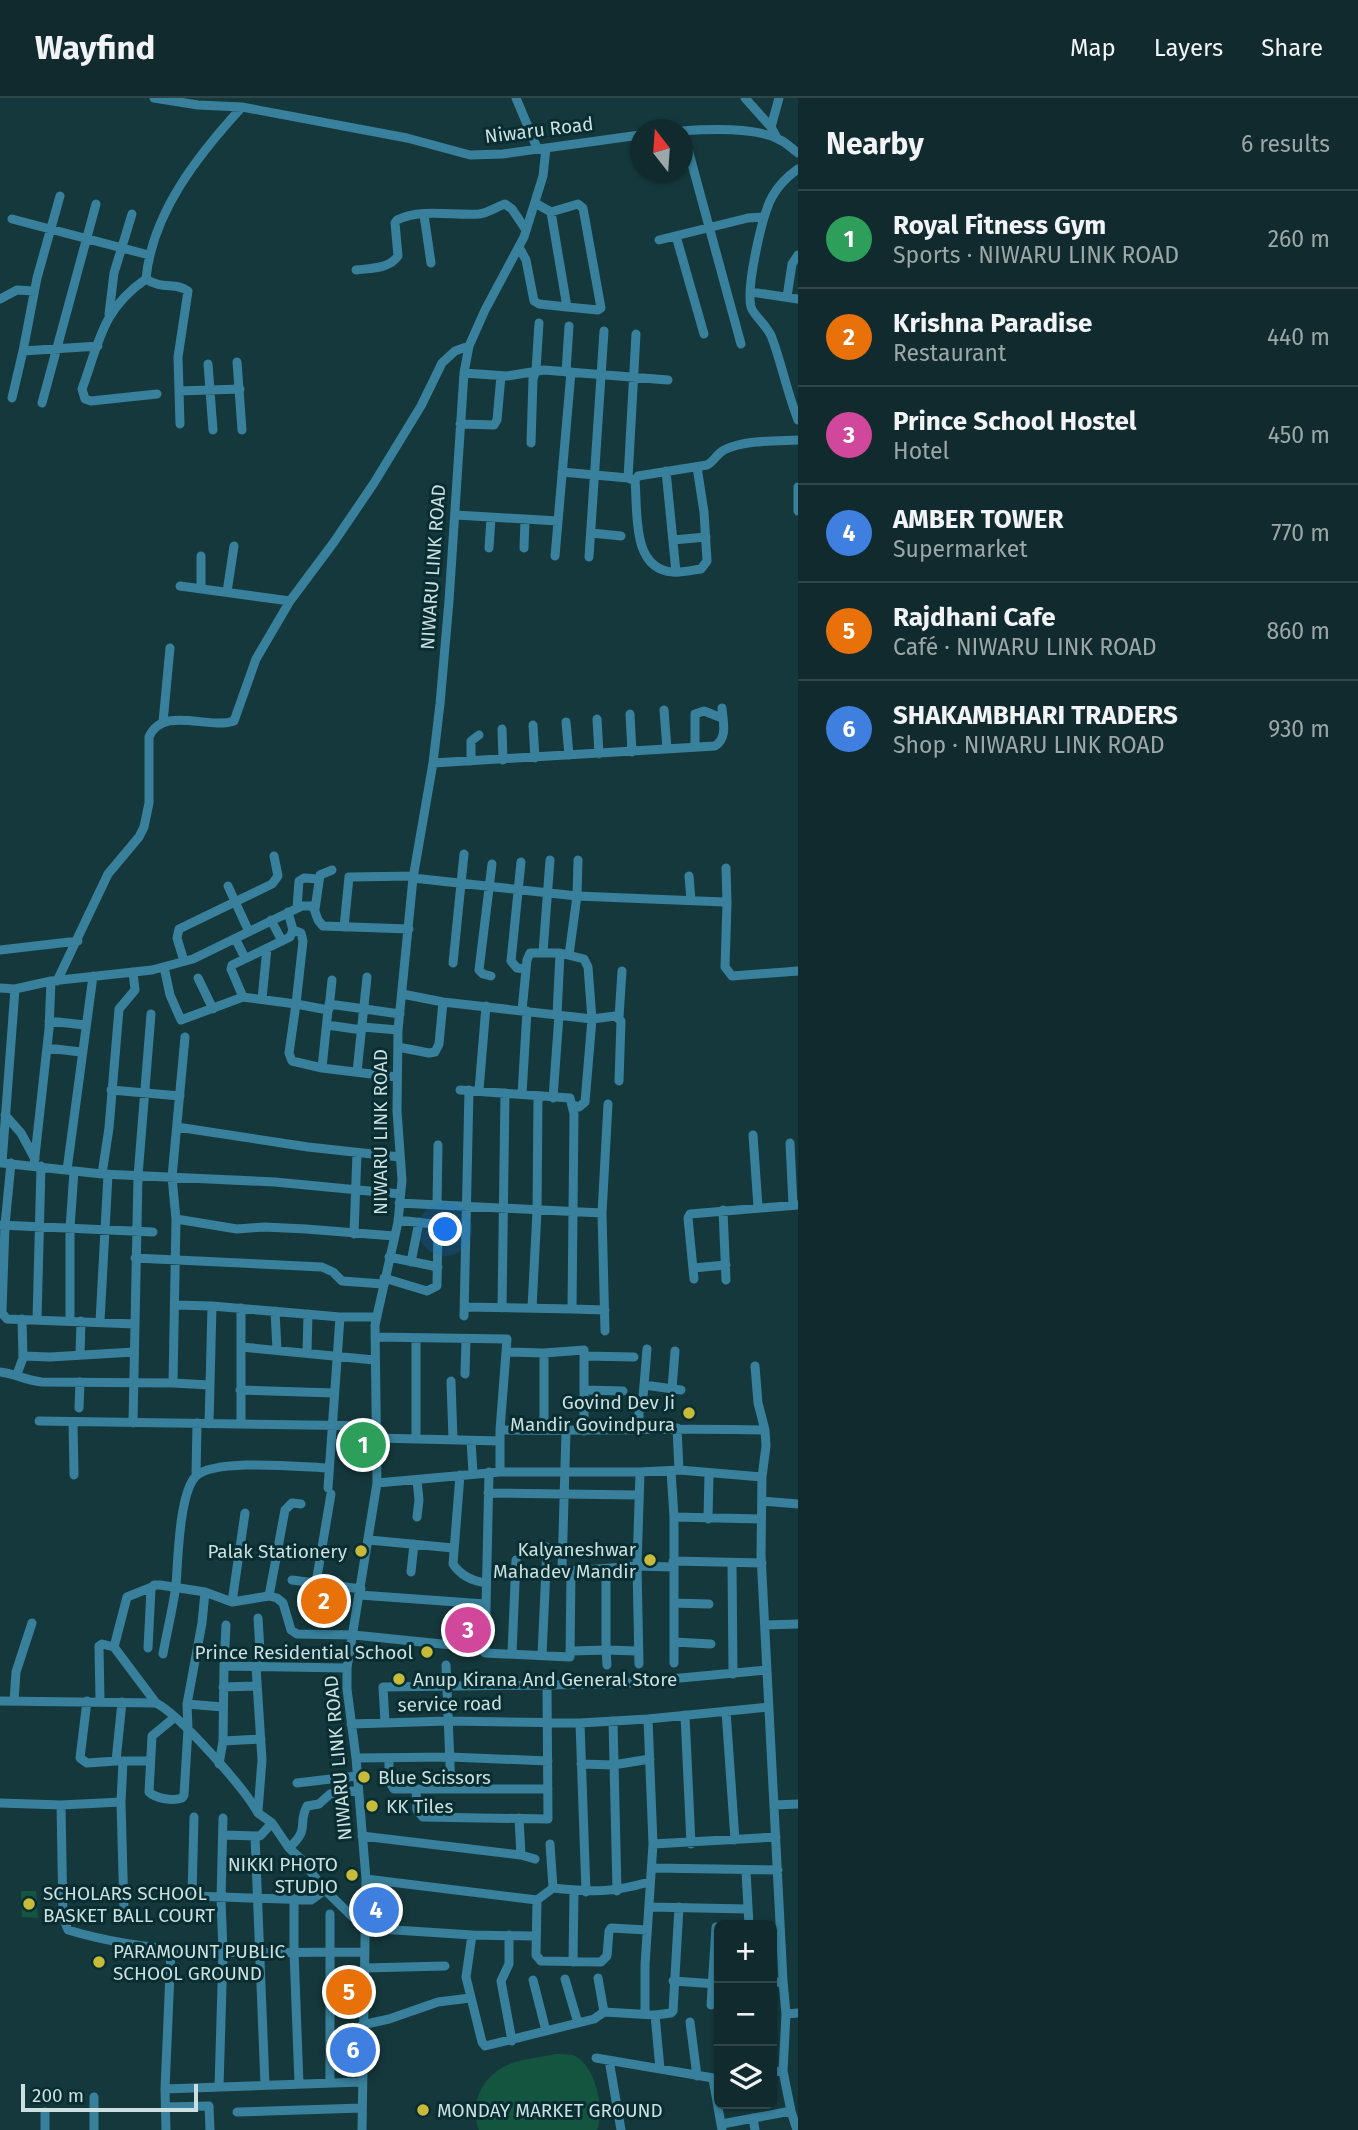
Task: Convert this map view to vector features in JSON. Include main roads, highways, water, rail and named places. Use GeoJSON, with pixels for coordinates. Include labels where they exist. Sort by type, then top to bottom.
{"type":"FeatureCollection","features":[{"type":"Feature","properties":{"kind":"place","name":"Govind Dev Ji Mandir Govindpura"},"geometry":{"type":"Point","coordinates":[689,1413]}},
{"type":"Feature","properties":{"kind":"place","name":"Royal Fitness Gym"},"geometry":{"type":"Point","coordinates":[363,1445]}},
{"type":"Feature","properties":{"kind":"place","name":"Palak Stationery"},"geometry":{"type":"Point","coordinates":[361,1551]}},
{"type":"Feature","properties":{"kind":"place","name":"Kalyaneshwar Mahadev Mandir"},"geometry":{"type":"Point","coordinates":[650,1560]}},
{"type":"Feature","properties":{"kind":"place","name":"Krishna Paradise"},"geometry":{"type":"Point","coordinates":[324,1601]}},
{"type":"Feature","properties":{"kind":"place","name":"Prince School Hostel"},"geometry":{"type":"Point","coordinates":[468,1630]}},
{"type":"Feature","properties":{"kind":"place","name":"Prince Residential School"},"geometry":{"type":"Point","coordinates":[427,1652]}},
{"type":"Feature","properties":{"kind":"place","name":"Anup Kirana And General Store"},"geometry":{"type":"Point","coordinates":[399,1679]}},
{"type":"Feature","properties":{"kind":"place","name":"Blue Scissors"},"geometry":{"type":"Point","coordinates":[364,1777]}},
{"type":"Feature","properties":{"kind":"place","name":"KK Tiles"},"geometry":{"type":"Point","coordinates":[372,1806]}},
{"type":"Feature","properties":{"kind":"place","name":"NIKKI PHOTO STUDIO"},"geometry":{"type":"Point","coordinates":[352,1875]}},
{"type":"Feature","properties":{"kind":"place","name":"SCHOLARS SCHOOL BASKET BALL COURT"},"geometry":{"type":"Point","coordinates":[29,1904]}},
{"type":"Feature","properties":{"kind":"place","name":"AMBER TOWER"},"geometry":{"type":"Point","coordinates":[376,1910]}},
{"type":"Feature","properties":{"kind":"place","name":"PARAMOUNT PUBLIC SCHOOL GROUND"},"geometry":{"type":"Point","coordinates":[99,1962]}},
{"type":"Feature","properties":{"kind":"place","name":"Rajdhani Cafe"},"geometry":{"type":"Point","coordinates":[349,1992]}},
{"type":"Feature","properties":{"kind":"place","name":"SHAKAMBHARI TRADERS"},"geometry":{"type":"Point","coordinates":[353,2050]}},
{"type":"Feature","properties":{"kind":"place","name":"MONDAY MARKET GROUND"},"geometry":{"type":"Point","coordinates":[423,2110]}}]}
